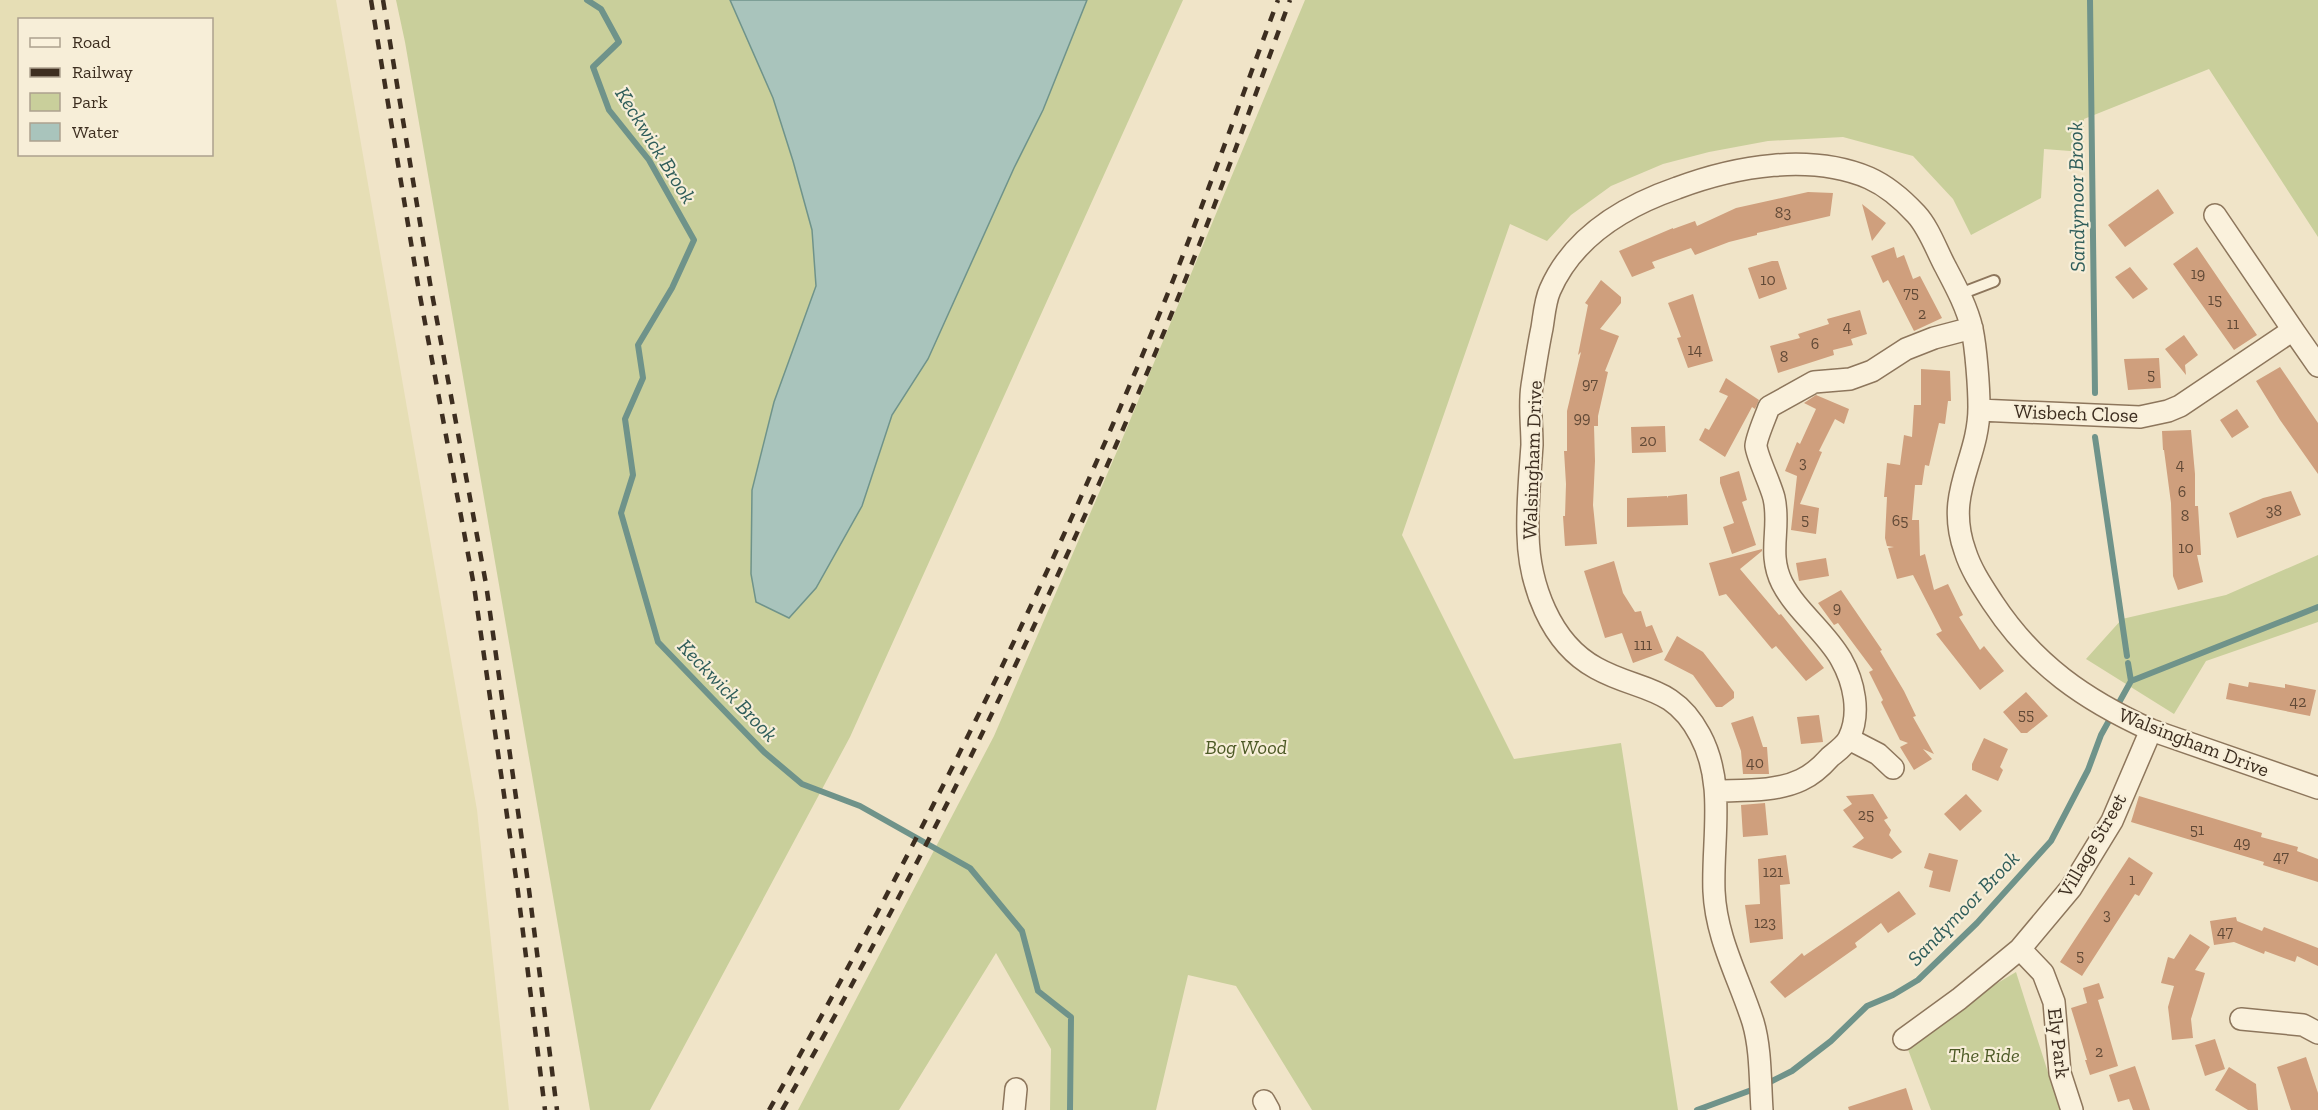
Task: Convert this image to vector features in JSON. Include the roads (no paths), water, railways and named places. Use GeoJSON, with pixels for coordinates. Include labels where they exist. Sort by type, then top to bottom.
{"type":"FeatureCollection","features":[{"type":"Feature","properties":{"kind":"street","name":"Walsingham Drive"},"geometry":{"type":"LineString","coordinates":[[1762,1110],[1754,1026],[1728,960],[1717,920],[1714,890],[1716,792],[1709,756],[1701,736],[1672,700],[1648,687],[1593,667],[1567,646],[1551,621],[1538,593],[1531,566],[1527,535],[1532,433],[1530,395],[1548,293],[1567,261],[1591,235],[1632,206],[1678,187],[1724,174],[1775,166],[1829,166],[1872,179],[1895,195],[1920,219],[1960,294],[1972,328],[1979,410],[1974,441],[1959,494],[1958,520],[1964,549],[1976,577],[2009,627],[2051,671],[2096,702],[2127,719],[2151,730],[2318,788]]}},
{"type":"Feature","properties":{"kind":"street"},"geometry":{"type":"LineString","coordinates":[[2216,215],[2318,366]]}},
{"type":"Feature","properties":{"kind":"street"},"geometry":{"type":"LineString","coordinates":[[1716,792],[1771,788],[1801,780],[1822,766],[1849,739],[1855,716],[1855,692],[1840,656],[1791,599],[1781,581],[1774,552],[1776,516],[1774,498],[1756,446],[1769,407],[1814,382],[1850,379],[1872,371],[1906,349],[1934,338],[1972,328]]}},
{"type":"Feature","properties":{"kind":"street","name":"Wisbech Close"},"geometry":{"type":"LineString","coordinates":[[1979,410],[2140,417],[2168,411],[2180,406],[2293,330]]}},
{"type":"Feature","properties":{"kind":"street","name":"Village Street"},"geometry":{"type":"LineString","coordinates":[[1904,1039],[1959,999],[2020,949],[2071,888],[2112,821],[2151,730]]}},
{"type":"Feature","properties":{"kind":"street"},"geometry":{"type":"LineString","coordinates":[[1849,739],[1878,754],[1893,768]]}},
{"type":"Feature","properties":{"kind":"street","name":"Ely Park"},"geometry":{"type":"LineString","coordinates":[[2020,949],[2043,973],[2055,1002],[2060,1073],[2072,1110]]}},
{"type":"Feature","properties":{"kind":"street"},"geometry":{"type":"LineString","coordinates":[[2241,1019],[2303,1025],[2318,1033]]}},
{"type":"Feature","properties":{"kind":"street"},"geometry":{"type":"LineString","coordinates":[[1014,1110],[1016,1089]]}},
{"type":"Feature","properties":{"kind":"lane"},"geometry":{"type":"LineString","coordinates":[[1960,294],[1994,280]]}},
{"type":"Feature","properties":{"kind":"water"},"geometry":{"type":"Polygon","coordinates":[[[730,0],[1087,0],[1043,110],[1014,168],[928,359],[892,415],[862,506],[816,588],[789,618],[756,602],[751,574],[752,490],[774,402],[816,286],[812,230],[773,98],[730,0]]]}},
{"type":"Feature","properties":{"kind":"waterway","name":"Keckwick Brook"},"geometry":{"type":"LineString","coordinates":[[587,0],[601,9],[619,42],[593,67],[609,110],[649,160],[694,240],[672,288],[638,345],[643,378],[625,419],[633,475],[621,513],[658,642],[764,752],[802,784],[860,806],[970,868],[1022,931],[1038,991],[1071,1017],[1070,1110]]}},
{"type":"Feature","properties":{"kind":"waterway","name":"Sandymoor Brook"},"geometry":{"type":"LineString","coordinates":[[2090,0],[2095,393]]}},
{"type":"Feature","properties":{"kind":"waterway","name":"Sandymoor Brook"},"geometry":{"type":"LineString","coordinates":[[2095,437],[2127,656]]}},
{"type":"Feature","properties":{"kind":"waterway"},"geometry":{"type":"LineString","coordinates":[[2131,681],[2318,607]]}},
{"type":"Feature","properties":{"kind":"waterway","name":"Sandymoor Brook"},"geometry":{"type":"LineString","coordinates":[[1766,1084],[1792,1071],[1831,1041],[1867,1006],[1893,995],[1918,980],[1977,923],[2051,841],[2088,770],[2101,735],[2131,681],[2128,663]]}},
{"type":"Feature","properties":{"kind":"waterway","name":"Sandymoor Brook"},"geometry":{"type":"LineString","coordinates":[[1697,1110],[1757,1088]]}},
{"type":"Feature","properties":{"kind":"railway"},"geometry":{"type":"LineString","coordinates":[[371,0],[418,285],[474,586],[518,892],[545,1110]]}},
{"type":"Feature","properties":{"kind":"railway"},"geometry":{"type":"LineString","coordinates":[[383,0],[430,283],[486,584],[557,1110]]}},
{"type":"Feature","properties":{"kind":"railway"},"geometry":{"type":"LineString","coordinates":[[769,1110],[932,808],[1033,602],[1170,288],[1278,0]]}},
{"type":"Feature","properties":{"kind":"railway"},"geometry":{"type":"LineString","coordinates":[[782,1110],[944,810],[1044,606],[1180,293],[1290,0]]}},
{"type":"Feature","properties":{"kind":"park label","name":"Bog Wood"},"geometry":{"type":"Point","coordinates":[1246,747]}},
{"type":"Feature","properties":{"kind":"park label","name":"The Ride"},"geometry":{"type":"Point","coordinates":[1984,1055]}}]}
